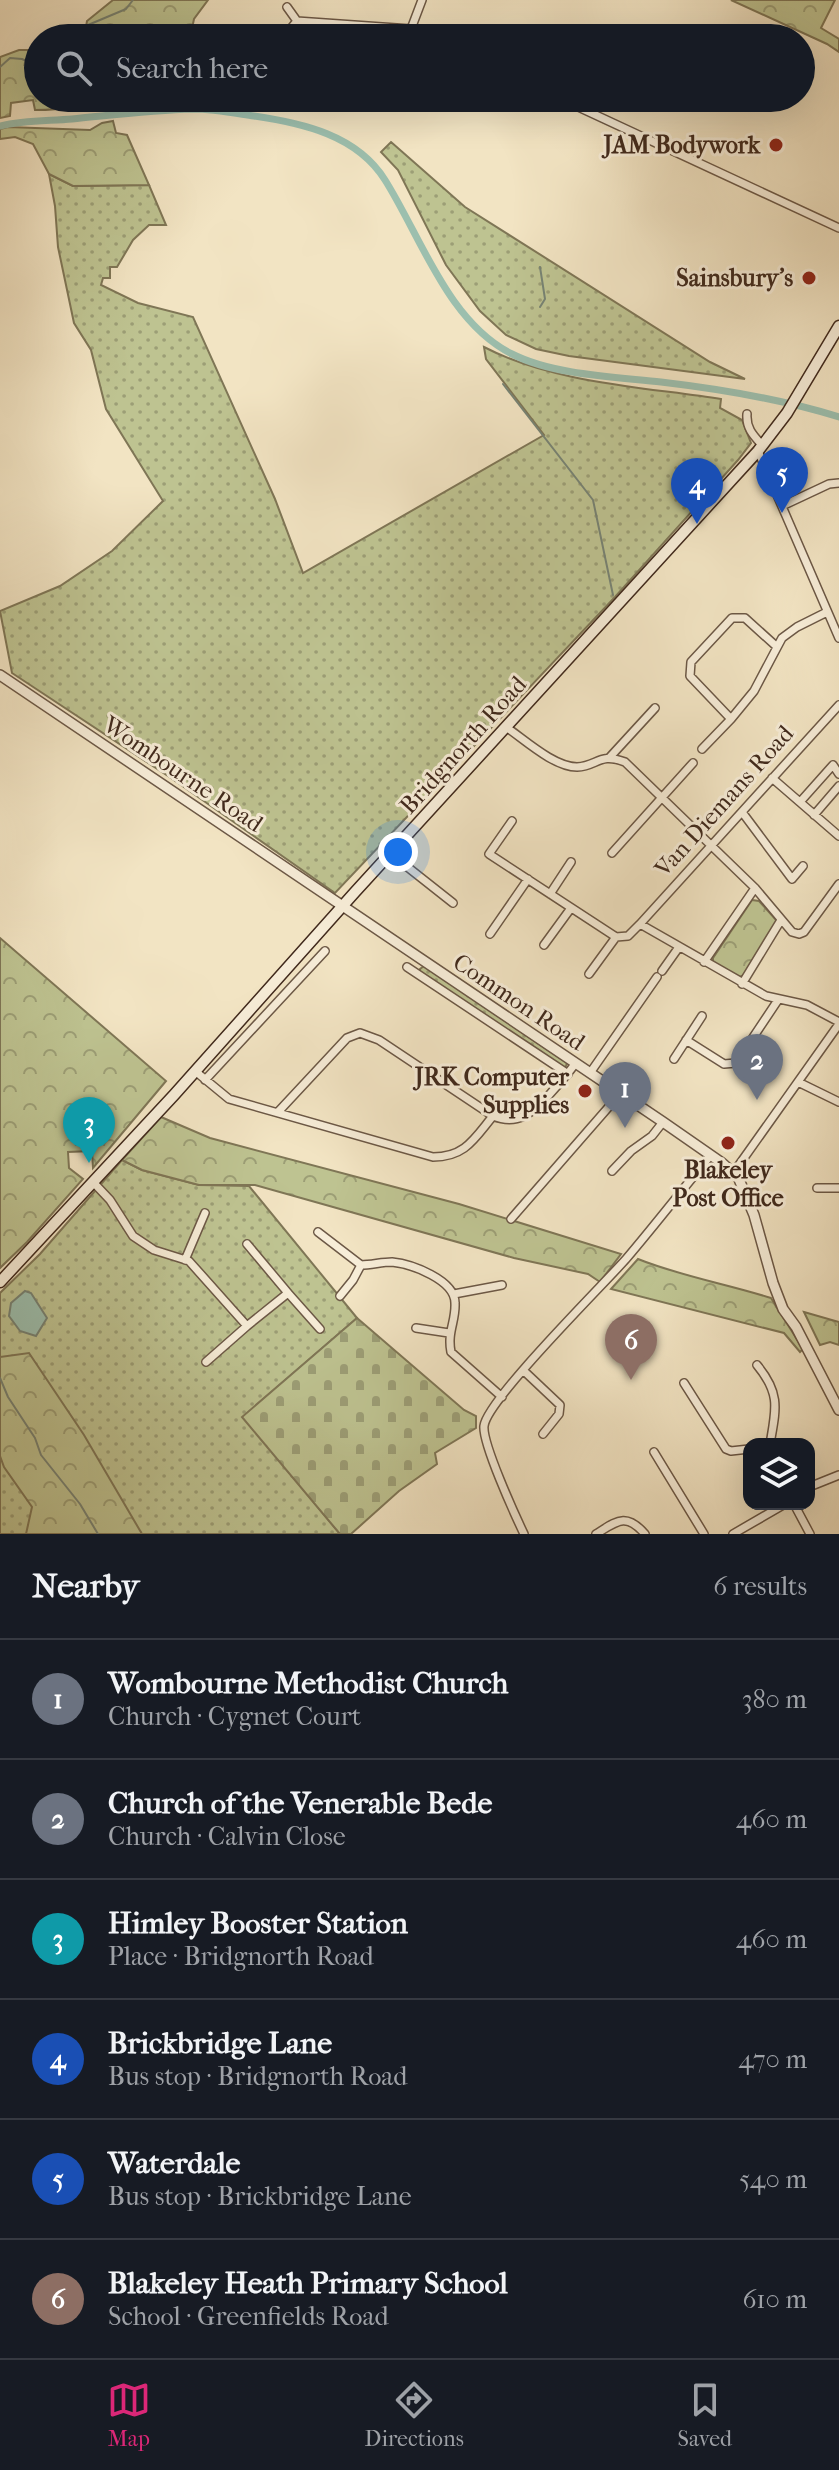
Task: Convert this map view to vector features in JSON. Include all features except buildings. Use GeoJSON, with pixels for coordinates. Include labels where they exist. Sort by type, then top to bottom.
{"type":"FeatureCollection","features":[{"type":"Feature","properties":{"kind":"main road","name":"Bridgnorth Road"},"geometry":{"type":"LineString","coordinates":[[0,1282],[760,448],[787,413],[839,326]]}},
{"type":"Feature","properties":{"kind":"street"},"geometry":{"type":"LineString","coordinates":[[413,24],[422,0]]}},
{"type":"Feature","properties":{"kind":"street"},"geometry":{"type":"LineString","coordinates":[[287,7],[297,21]]}},
{"type":"Feature","properties":{"kind":"street"},"geometry":{"type":"LineString","coordinates":[[297,21],[340,24]]}},
{"type":"Feature","properties":{"kind":"street"},"geometry":{"type":"LineString","coordinates":[[589,112],[839,228]]}},
{"type":"Feature","properties":{"kind":"street"},"geometry":{"type":"LineString","coordinates":[[747,414],[747,423],[839,638]]}},
{"type":"Feature","properties":{"kind":"street"},"geometry":{"type":"LineString","coordinates":[[782,506],[829,484],[839,483]]}},
{"type":"Feature","properties":{"kind":"street"},"geometry":{"type":"LineString","coordinates":[[702,749],[706,738],[731,719],[754,691],[776,646],[789,632],[827,612]]}},
{"type":"Feature","properties":{"kind":"street"},"geometry":{"type":"LineString","coordinates":[[731,719],[692,680],[689,671],[691,662],[732,618],[737,617],[745,618],[776,646]]}},
{"type":"Feature","properties":{"kind":"street","name":"Wombourne Road"},"geometry":{"type":"LineString","coordinates":[[0,675],[343,906]]}},
{"type":"Feature","properties":{"kind":"street","name":"Van Diemans Road"},"geometry":{"type":"LineString","coordinates":[[616,937],[628,936],[640,924],[839,705]]}},
{"type":"Feature","properties":{"kind":"street"},"geometry":{"type":"LineString","coordinates":[[506,727],[562,765],[581,767],[610,757],[655,708]]}},
{"type":"Feature","properties":{"kind":"street"},"geometry":{"type":"LineString","coordinates":[[610,757],[625,762],[712,845],[755,888],[792,932],[804,932],[839,884]]}},
{"type":"Feature","properties":{"kind":"street"},"geometry":{"type":"LineString","coordinates":[[612,853],[693,763]]}},
{"type":"Feature","properties":{"kind":"street"},"geometry":{"type":"LineString","coordinates":[[800,802],[833,765],[839,774]]}},
{"type":"Feature","properties":{"kind":"street"},"geometry":{"type":"LineString","coordinates":[[772,778],[839,836]]}},
{"type":"Feature","properties":{"kind":"street"},"geometry":{"type":"LineString","coordinates":[[814,815],[839,786]]}},
{"type":"Feature","properties":{"kind":"street"},"geometry":{"type":"LineString","coordinates":[[742,812],[792,879],[803,866]]}},
{"type":"Feature","properties":{"kind":"street"},"geometry":{"type":"LineString","coordinates":[[517,832],[510,824],[489,854],[616,937],[589,974]]}},
{"type":"Feature","properties":{"kind":"street"},"geometry":{"type":"LineString","coordinates":[[391,854],[453,903]]}},
{"type":"Feature","properties":{"kind":"street"},"geometry":{"type":"LineString","coordinates":[[550,894],[567,863]]}},
{"type":"Feature","properties":{"kind":"street"},"geometry":{"type":"LineString","coordinates":[[483,925],[491,932],[528,879]]}},
{"type":"Feature","properties":{"kind":"street"},"geometry":{"type":"LineString","coordinates":[[444,896],[450,887]]}},
{"type":"Feature","properties":{"kind":"street"},"geometry":{"type":"LineString","coordinates":[[704,962],[755,888]]}},
{"type":"Feature","properties":{"kind":"street","name":"Common Road"},"geometry":{"type":"LineString","coordinates":[[343,906],[734,1172],[750,1205],[783,1309],[796,1327],[839,1410]]}},
{"type":"Feature","properties":{"kind":"street"},"geometry":{"type":"LineString","coordinates":[[544,940],[571,908]]}},
{"type":"Feature","properties":{"kind":"street"},"geometry":{"type":"LineString","coordinates":[[742,984],[781,920]]}},
{"type":"Feature","properties":{"kind":"street"},"geometry":{"type":"LineString","coordinates":[[640,924],[766,996],[807,1005],[839,1023],[734,1172]]}},
{"type":"Feature","properties":{"kind":"street"},"geometry":{"type":"LineString","coordinates":[[590,1073],[679,947]]}},
{"type":"Feature","properties":{"kind":"street"},"geometry":{"type":"LineString","coordinates":[[205,1080],[325,951]]}},
{"type":"Feature","properties":{"kind":"street","name":"Common Road"},"geometry":{"type":"LineString","coordinates":[[421,960],[410,969],[568,1074]]}},
{"type":"Feature","properties":{"kind":"street"},"geometry":{"type":"LineString","coordinates":[[281,974],[292,985]]}},
{"type":"Feature","properties":{"kind":"street"},"geometry":{"type":"LineString","coordinates":[[686,1040],[728,1066],[736,1063],[778,1000]]}},
{"type":"Feature","properties":{"kind":"street"},"geometry":{"type":"LineString","coordinates":[[674,1059],[702,1016]]}},
{"type":"Feature","properties":{"kind":"street"},"geometry":{"type":"LineString","coordinates":[[278,1112],[347,1038],[360,1033],[379,1040],[493,1116],[508,1120],[529,1115],[575,1064]]}},
{"type":"Feature","properties":{"kind":"street"},"geometry":{"type":"LineString","coordinates":[[195,1071],[229,1099],[433,1157],[449,1157],[465,1149],[493,1116]]}},
{"type":"Feature","properties":{"kind":"street"},"geometry":{"type":"LineString","coordinates":[[798,1082],[839,1102]]}},
{"type":"Feature","properties":{"kind":"street"},"geometry":{"type":"LineString","coordinates":[[516,1217],[620,1094]]}},
{"type":"Feature","properties":{"kind":"street"},"geometry":{"type":"LineString","coordinates":[[610,1159],[614,1168],[648,1140],[663,1122]]}},
{"type":"Feature","properties":{"kind":"street"},"geometry":{"type":"LineString","coordinates":[[524,1534],[507,1499],[483,1428],[486,1419],[524,1371],[627,1258],[711,1155]]}},
{"type":"Feature","properties":{"kind":"street"},"geometry":{"type":"LineString","coordinates":[[93,1182],[110,1200],[124,1226],[140,1243],[185,1260],[198,1269],[247,1326]]}},
{"type":"Feature","properties":{"kind":"street"},"geometry":{"type":"LineString","coordinates":[[817,1188],[839,1188]]}},
{"type":"Feature","properties":{"kind":"street"},"geometry":{"type":"LineString","coordinates":[[185,1260],[205,1213]]}},
{"type":"Feature","properties":{"kind":"street"},"geometry":{"type":"LineString","coordinates":[[323,1233],[361,1265],[391,1262],[442,1280],[454,1294],[455,1309],[449,1333],[451,1352],[502,1397]]}},
{"type":"Feature","properties":{"kind":"street"},"geometry":{"type":"LineString","coordinates":[[247,1244],[320,1329]]}},
{"type":"Feature","properties":{"kind":"street"},"geometry":{"type":"LineString","coordinates":[[340,1296],[361,1265]]}},
{"type":"Feature","properties":{"kind":"street"},"geometry":{"type":"LineString","coordinates":[[454,1294],[502,1285]]}},
{"type":"Feature","properties":{"kind":"street"},"geometry":{"type":"LineString","coordinates":[[206,1362],[288,1293]]}},
{"type":"Feature","properties":{"kind":"street"},"geometry":{"type":"LineString","coordinates":[[420,1338],[419,1328],[449,1333]]}},
{"type":"Feature","properties":{"kind":"street"},"geometry":{"type":"LineString","coordinates":[[756,1363],[771,1384],[776,1404],[771,1438]]}},
{"type":"Feature","properties":{"kind":"street"},"geometry":{"type":"LineString","coordinates":[[524,1371],[564,1404],[543,1434]]}},
{"type":"Feature","properties":{"kind":"street"},"geometry":{"type":"LineString","coordinates":[[684,1383],[726,1449],[743,1450]]}},
{"type":"Feature","properties":{"kind":"street"},"geometry":{"type":"LineString","coordinates":[[654,1452],[704,1534]]}},
{"type":"Feature","properties":{"kind":"street"},"geometry":{"type":"LineString","coordinates":[[815,1485],[839,1475]]}},
{"type":"Feature","properties":{"kind":"street"},"geometry":{"type":"LineString","coordinates":[[733,1534],[775,1510]]}},
{"type":"Feature","properties":{"kind":"street"},"geometry":{"type":"LineString","coordinates":[[797,1510],[810,1534]]}},
{"type":"Feature","properties":{"kind":"street"},"geometry":{"type":"LineString","coordinates":[[596,1534],[617,1521],[625,1520],[638,1526],[645,1534]]}},
{"type":"Feature","properties":{"kind":"green space"},"geometry":{"type":"Polygon","coordinates":[[[113,0],[208,0],[193,24],[86,24],[113,0]]]}},
{"type":"Feature","properties":{"kind":"green space"},"geometry":{"type":"Polygon","coordinates":[[[731,0],[835,0],[821,28],[839,39],[839,52],[815,38],[815,24],[783,24],[731,0]]]}},
{"type":"Feature","properties":{"kind":"green space"},"geometry":{"type":"Polygon","coordinates":[[[24,50],[24,101],[11,103],[10,116],[0,118],[0,57],[24,50]]]}},
{"type":"Feature","properties":{"kind":"green space"},"geometry":{"type":"Polygon","coordinates":[[[113,121],[116,133],[127,135],[149,185],[73,186],[49,174],[33,144],[15,137],[0,139],[0,129],[8,127],[90,130],[113,121]]]}},
{"type":"Feature","properties":{"kind":"green space"},"geometry":{"type":"Polygon","coordinates":[[[391,142],[465,207],[710,362],[745,379],[569,356],[536,349],[506,335],[480,311],[446,265],[398,170],[381,152],[391,142]]]}},
{"type":"Feature","properties":{"kind":"green space"},"geometry":{"type":"Polygon","coordinates":[[[49,174],[73,186],[149,185],[166,225],[149,225],[133,240],[117,267],[110,267],[110,278],[103,278],[101,285],[138,303],[193,317],[275,499],[303,573],[544,435],[486,359],[484,347],[539,369],[569,376],[721,399],[720,408],[742,420],[751,443],[738,460],[615,597],[335,893],[171,778],[12,673],[0,611],[60,586],[112,551],[163,501],[106,409],[91,350],[74,323],[58,247],[49,174]]]}},
{"type":"Feature","properties":{"kind":"green space"},"geometry":{"type":"Polygon","coordinates":[[[752,900],[759,901],[777,921],[740,977],[713,962],[713,958],[752,900]]]}},
{"type":"Feature","properties":{"kind":"green space"},"geometry":{"type":"Polygon","coordinates":[[[0,938],[166,1081],[93,1168],[92,1151],[68,1152],[69,1168],[83,1179],[0,1268],[0,938]]]}},
{"type":"Feature","properties":{"kind":"green space"},"geometry":{"type":"Polygon","coordinates":[[[424,966],[567,1063],[566,1066],[564,1068],[420,972],[424,966]]]}},
{"type":"Feature","properties":{"kind":"green space"},"geometry":{"type":"Polygon","coordinates":[[[161,1117],[210,1138],[459,1204],[621,1254],[600,1282],[588,1274],[514,1258],[255,1185],[199,1185],[142,1170],[122,1160],[161,1117]]]}},
{"type":"Feature","properties":{"kind":"green space"},"geometry":{"type":"Polygon","coordinates":[[[122,1160],[142,1170],[199,1185],[249,1186],[357,1318],[243,1417],[340,1534],[0,1534],[0,1293],[40,1254],[122,1160]]]}},
{"type":"Feature","properties":{"kind":"green space"},"geometry":{"type":"Polygon","coordinates":[[[638,1259],[771,1298],[803,1349],[800,1352],[784,1333],[611,1289],[638,1259]]]}},
{"type":"Feature","properties":{"kind":"green space"},"geometry":{"type":"Polygon","coordinates":[[[804,1312],[839,1322],[839,1345],[830,1342],[820,1345],[804,1312]]]}},
{"type":"Feature","properties":{"kind":"green space"},"geometry":{"type":"Polygon","coordinates":[[[357,1318],[464,1410],[476,1416],[476,1428],[435,1453],[437,1464],[399,1491],[351,1534],[340,1534],[242,1417],[357,1318]]]}},
{"type":"Feature","properties":{"kind":"green space"},"geometry":{"type":"Polygon","coordinates":[[[29,1353],[84,1435],[142,1534],[26,1534],[32,1507],[4,1467],[0,1456],[0,1357],[29,1353]]]}},
{"type":"Feature","properties":{"kind":"shaded area"},"geometry":{"type":"Polygon","coordinates":[[[25,1291],[31,1293],[47,1318],[36,1336],[20,1331],[9,1316],[11,1303],[25,1291]]]}},
{"type":"Feature","properties":{"kind":"waterway"},"geometry":{"type":"LineString","coordinates":[[90,24],[126,9],[133,0]]}},
{"type":"Feature","properties":{"kind":"waterway"},"geometry":{"type":"LineString","coordinates":[[0,67],[10,58],[24,60]]}},
{"type":"Feature","properties":{"kind":"waterway"},"geometry":{"type":"LineString","coordinates":[[0,126],[148,112]]}},
{"type":"Feature","properties":{"kind":"waterway"},"geometry":{"type":"LineString","coordinates":[[229,112],[309,127],[359,152],[385,180],[453,300],[490,340],[512,354],[565,371],[728,391],[839,417]]}},
{"type":"Feature","properties":{"kind":"waterway"},"geometry":{"type":"LineString","coordinates":[[540,267],[545,299],[540,307]]}},
{"type":"Feature","properties":{"kind":"waterway"},"geometry":{"type":"LineString","coordinates":[[503,384],[593,500],[613,595]]}},
{"type":"Feature","properties":{"kind":"waterway"},"geometry":{"type":"LineString","coordinates":[[0,1378],[8,1397],[35,1438],[41,1455],[80,1504],[98,1534]]}},
{"type":"Feature","properties":{"kind":"place","name":"JAM Bodywork"},"geometry":{"type":"Point","coordinates":[776,145]}},
{"type":"Feature","properties":{"kind":"place","name":"Sainsbury's"},"geometry":{"type":"Point","coordinates":[809,278]}},
{"type":"Feature","properties":{"kind":"place","name":"Waterdale"},"geometry":{"type":"Point","coordinates":[782,513]}},
{"type":"Feature","properties":{"kind":"place","name":"Brickbridge Lane"},"geometry":{"type":"Point","coordinates":[697,524]}},
{"type":"Feature","properties":{"kind":"place","name":"JRK Computer Supplies"},"geometry":{"type":"Point","coordinates":[585,1091]}},
{"type":"Feature","properties":{"kind":"place","name":"Church of the Venerable Bede"},"geometry":{"type":"Point","coordinates":[757,1100]}},
{"type":"Feature","properties":{"kind":"place","name":"Wombourne Methodist Church"},"geometry":{"type":"Point","coordinates":[625,1128]}},
{"type":"Feature","properties":{"kind":"place","name":"Blakeley Post Office"},"geometry":{"type":"Point","coordinates":[728,1143]}},
{"type":"Feature","properties":{"kind":"place","name":"Himley Booster Station"},"geometry":{"type":"Point","coordinates":[89,1163]}},
{"type":"Feature","properties":{"kind":"place","name":"Blakeley Heath Primary School"},"geometry":{"type":"Point","coordinates":[631,1380]}}]}
